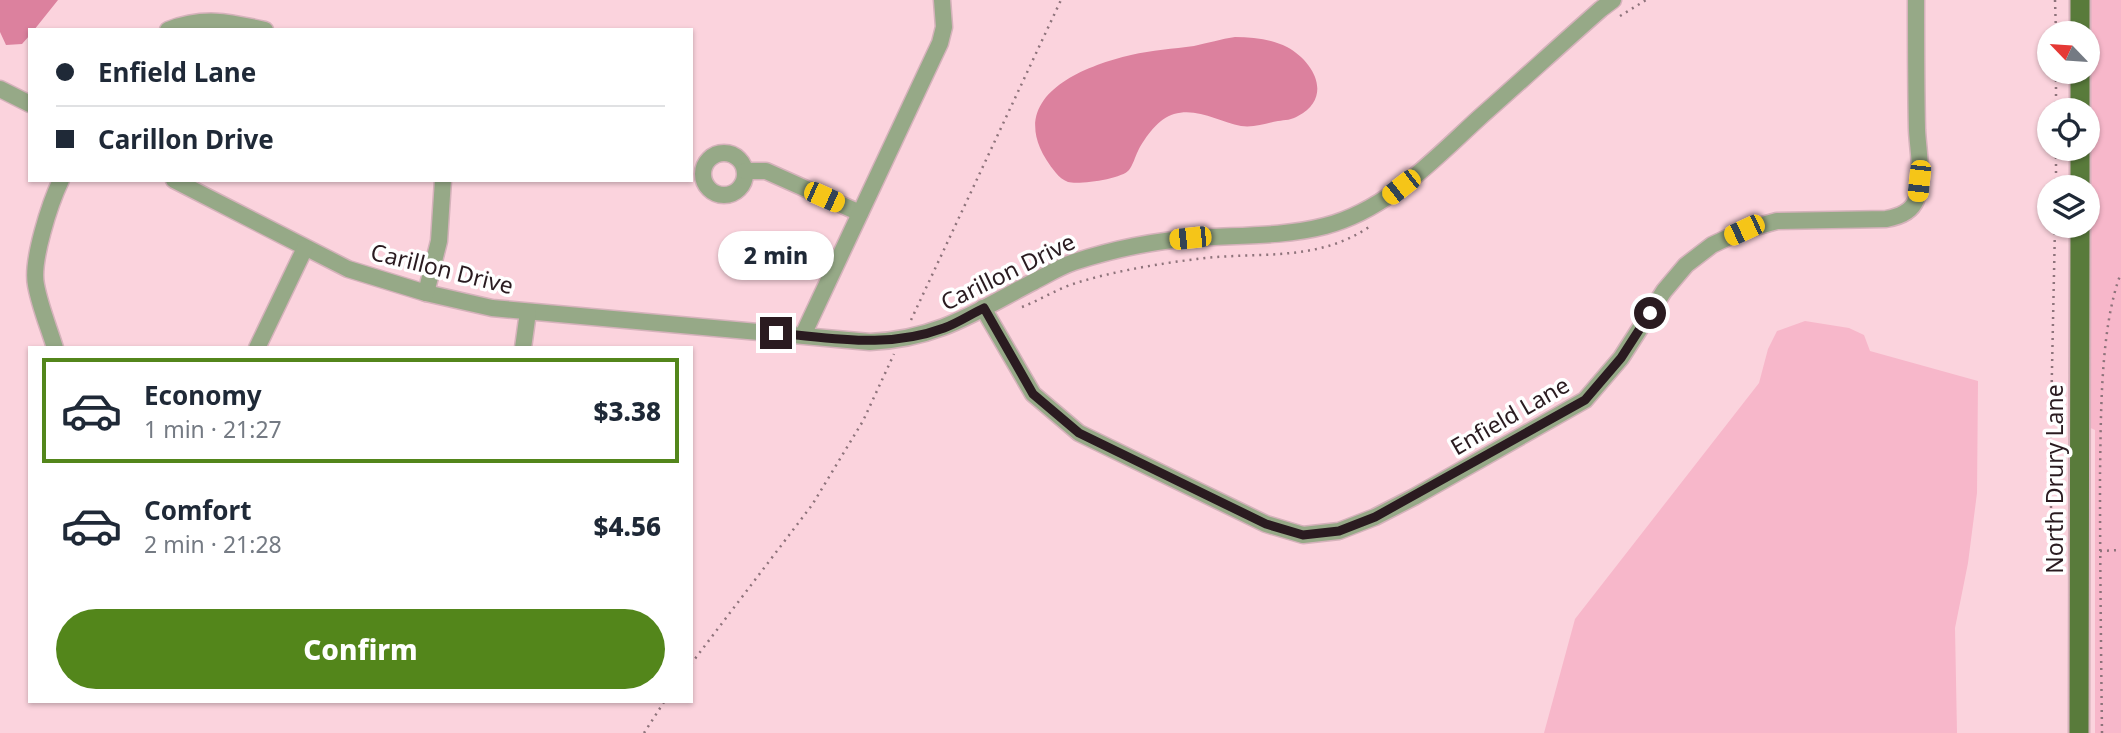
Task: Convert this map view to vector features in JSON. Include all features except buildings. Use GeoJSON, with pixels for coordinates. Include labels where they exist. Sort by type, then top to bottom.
{"type":"FeatureCollection","features":[{"type":"Feature","properties":{"kind":"main road"},"geometry":{"type":"LineString","coordinates":[[2080,0],[2080,21]]}},
{"type":"Feature","properties":{"kind":"main road","name":"North Drury Lane"},"geometry":{"type":"LineString","coordinates":[[2079,733],[2080,238]]}},
{"type":"Feature","properties":{"kind":"street"},"geometry":{"type":"LineString","coordinates":[[803,335],[940,43],[944,27],[942,0]]}},
{"type":"Feature","properties":{"kind":"street","name":"Carillon Drive"},"geometry":{"type":"LineString","coordinates":[[178,182],[348,269],[426,293],[492,309],[870,342],[894,341],[948,327],[1068,264],[1109,251],[1167,240],[1294,232],[1352,217],[1383,201],[1419,173],[1613,0]]}},
{"type":"Feature","properties":{"kind":"street","name":"Enfield Lane"},"geometry":{"type":"LineString","coordinates":[[991,304],[1033,394],[1079,433],[1266,524],[1303,535],[1339,531],[1375,517],[1414,497],[1585,400],[1621,358],[1664,291],[1686,265],[1712,245],[1744,230],[1777,221],[1886,219],[1900,217],[1911,208],[1916,200],[1919,181],[1915,70],[1916,0]]}},
{"type":"Feature","properties":{"kind":"street"},"geometry":{"type":"LineString","coordinates":[[177,28],[214,20],[255,28]]}},
{"type":"Feature","properties":{"kind":"street"},"geometry":{"type":"LineString","coordinates":[[0,89],[28,103]]}},
{"type":"Feature","properties":{"kind":"street"},"geometry":{"type":"LineString","coordinates":[[745,171],[766,171],[860,213]]}},
{"type":"Feature","properties":{"kind":"street"},"geometry":{"type":"LineString","coordinates":[[54,346],[35,282],[43,228],[60,182]]}},
{"type":"Feature","properties":{"kind":"street"},"geometry":{"type":"LineString","coordinates":[[426,293],[439,241],[443,182]]}},
{"type":"Feature","properties":{"kind":"street"},"geometry":{"type":"LineString","coordinates":[[258,346],[305,248]]}},
{"type":"Feature","properties":{"kind":"street"},"geometry":{"type":"LineString","coordinates":[[523,346],[528,312]]}},
{"type":"Feature","properties":{"kind":"path"},"geometry":{"type":"LineString","coordinates":[[1618,17],[1646,0]]}},
{"type":"Feature","properties":{"kind":"path"},"geometry":{"type":"LineString","coordinates":[[2055,0],[2056,21]]}},
{"type":"Feature","properties":{"kind":"path"},"geometry":{"type":"LineString","coordinates":[[991,304],[1008,312],[1073,284],[1119,272],[1199,258],[1288,255],[1349,240],[1370,226]]}},
{"type":"Feature","properties":{"kind":"path"},"geometry":{"type":"LineString","coordinates":[[2055,238],[2051,537],[2100,537]]}},
{"type":"Feature","properties":{"kind":"path"},"geometry":{"type":"LineString","coordinates":[[2102,733],[2101,419],[2106,348],[2115,288],[2121,273]]}},
{"type":"Feature","properties":{"kind":"path"},"geometry":{"type":"LineString","coordinates":[[2100,551],[2121,550]]}},
{"type":"Feature","properties":{"kind":"path"},"geometry":{"type":"LineString","coordinates":[[644,733],[662,703]]}},
{"type":"Feature","properties":{"kind":"shaded area"},"geometry":{"type":"Polygon","coordinates":[[[0,0],[58,0],[36,28],[28,28],[28,37],[22,44],[6,45],[0,32],[0,0]]]}},
{"type":"Feature","properties":{"kind":"shaded area"},"geometry":{"type":"Polygon","coordinates":[[[2080,0],[2121,0],[2121,733],[2095,733],[2095,430],[2080,423],[2088,238],[2100,238],[2100,175],[2088,175],[2088,161],[2100,161],[2100,98],[2088,98],[2088,84],[2100,84],[2100,21],[2085,21],[2080,0]]]}},
{"type":"Feature","properties":{"kind":"shaded area"},"geometry":{"type":"Polygon","coordinates":[[[1235,37],[1275,42],[1297,54],[1316,80],[1315,100],[1309,108],[1293,118],[1251,126],[1241,126],[1191,112],[1174,114],[1153,129],[1125,173],[1081,183],[1068,182],[1060,177],[1040,149],[1035,127],[1039,109],[1050,93],[1066,80],[1108,61],[1131,55],[1235,37]]]}},
{"type":"Feature","properties":{"kind":"shaded area"},"geometry":{"type":"Polygon","coordinates":[[[1805,321],[1849,328],[1864,335],[1870,351],[1978,381],[1977,493],[1968,563],[1955,628],[1957,733],[1544,733],[1575,619],[1759,383],[1768,349],[1777,331],[1805,321]]]}},
{"type":"Feature","properties":{"kind":"route"},"geometry":{"type":"LineString","coordinates":[[776,333],[870,342],[894,341],[948,327],[984,308],[1033,394],[1079,433],[1266,524],[1303,535],[1339,531],[1375,517],[1585,400],[1621,358],[1650,313]]}}]}
